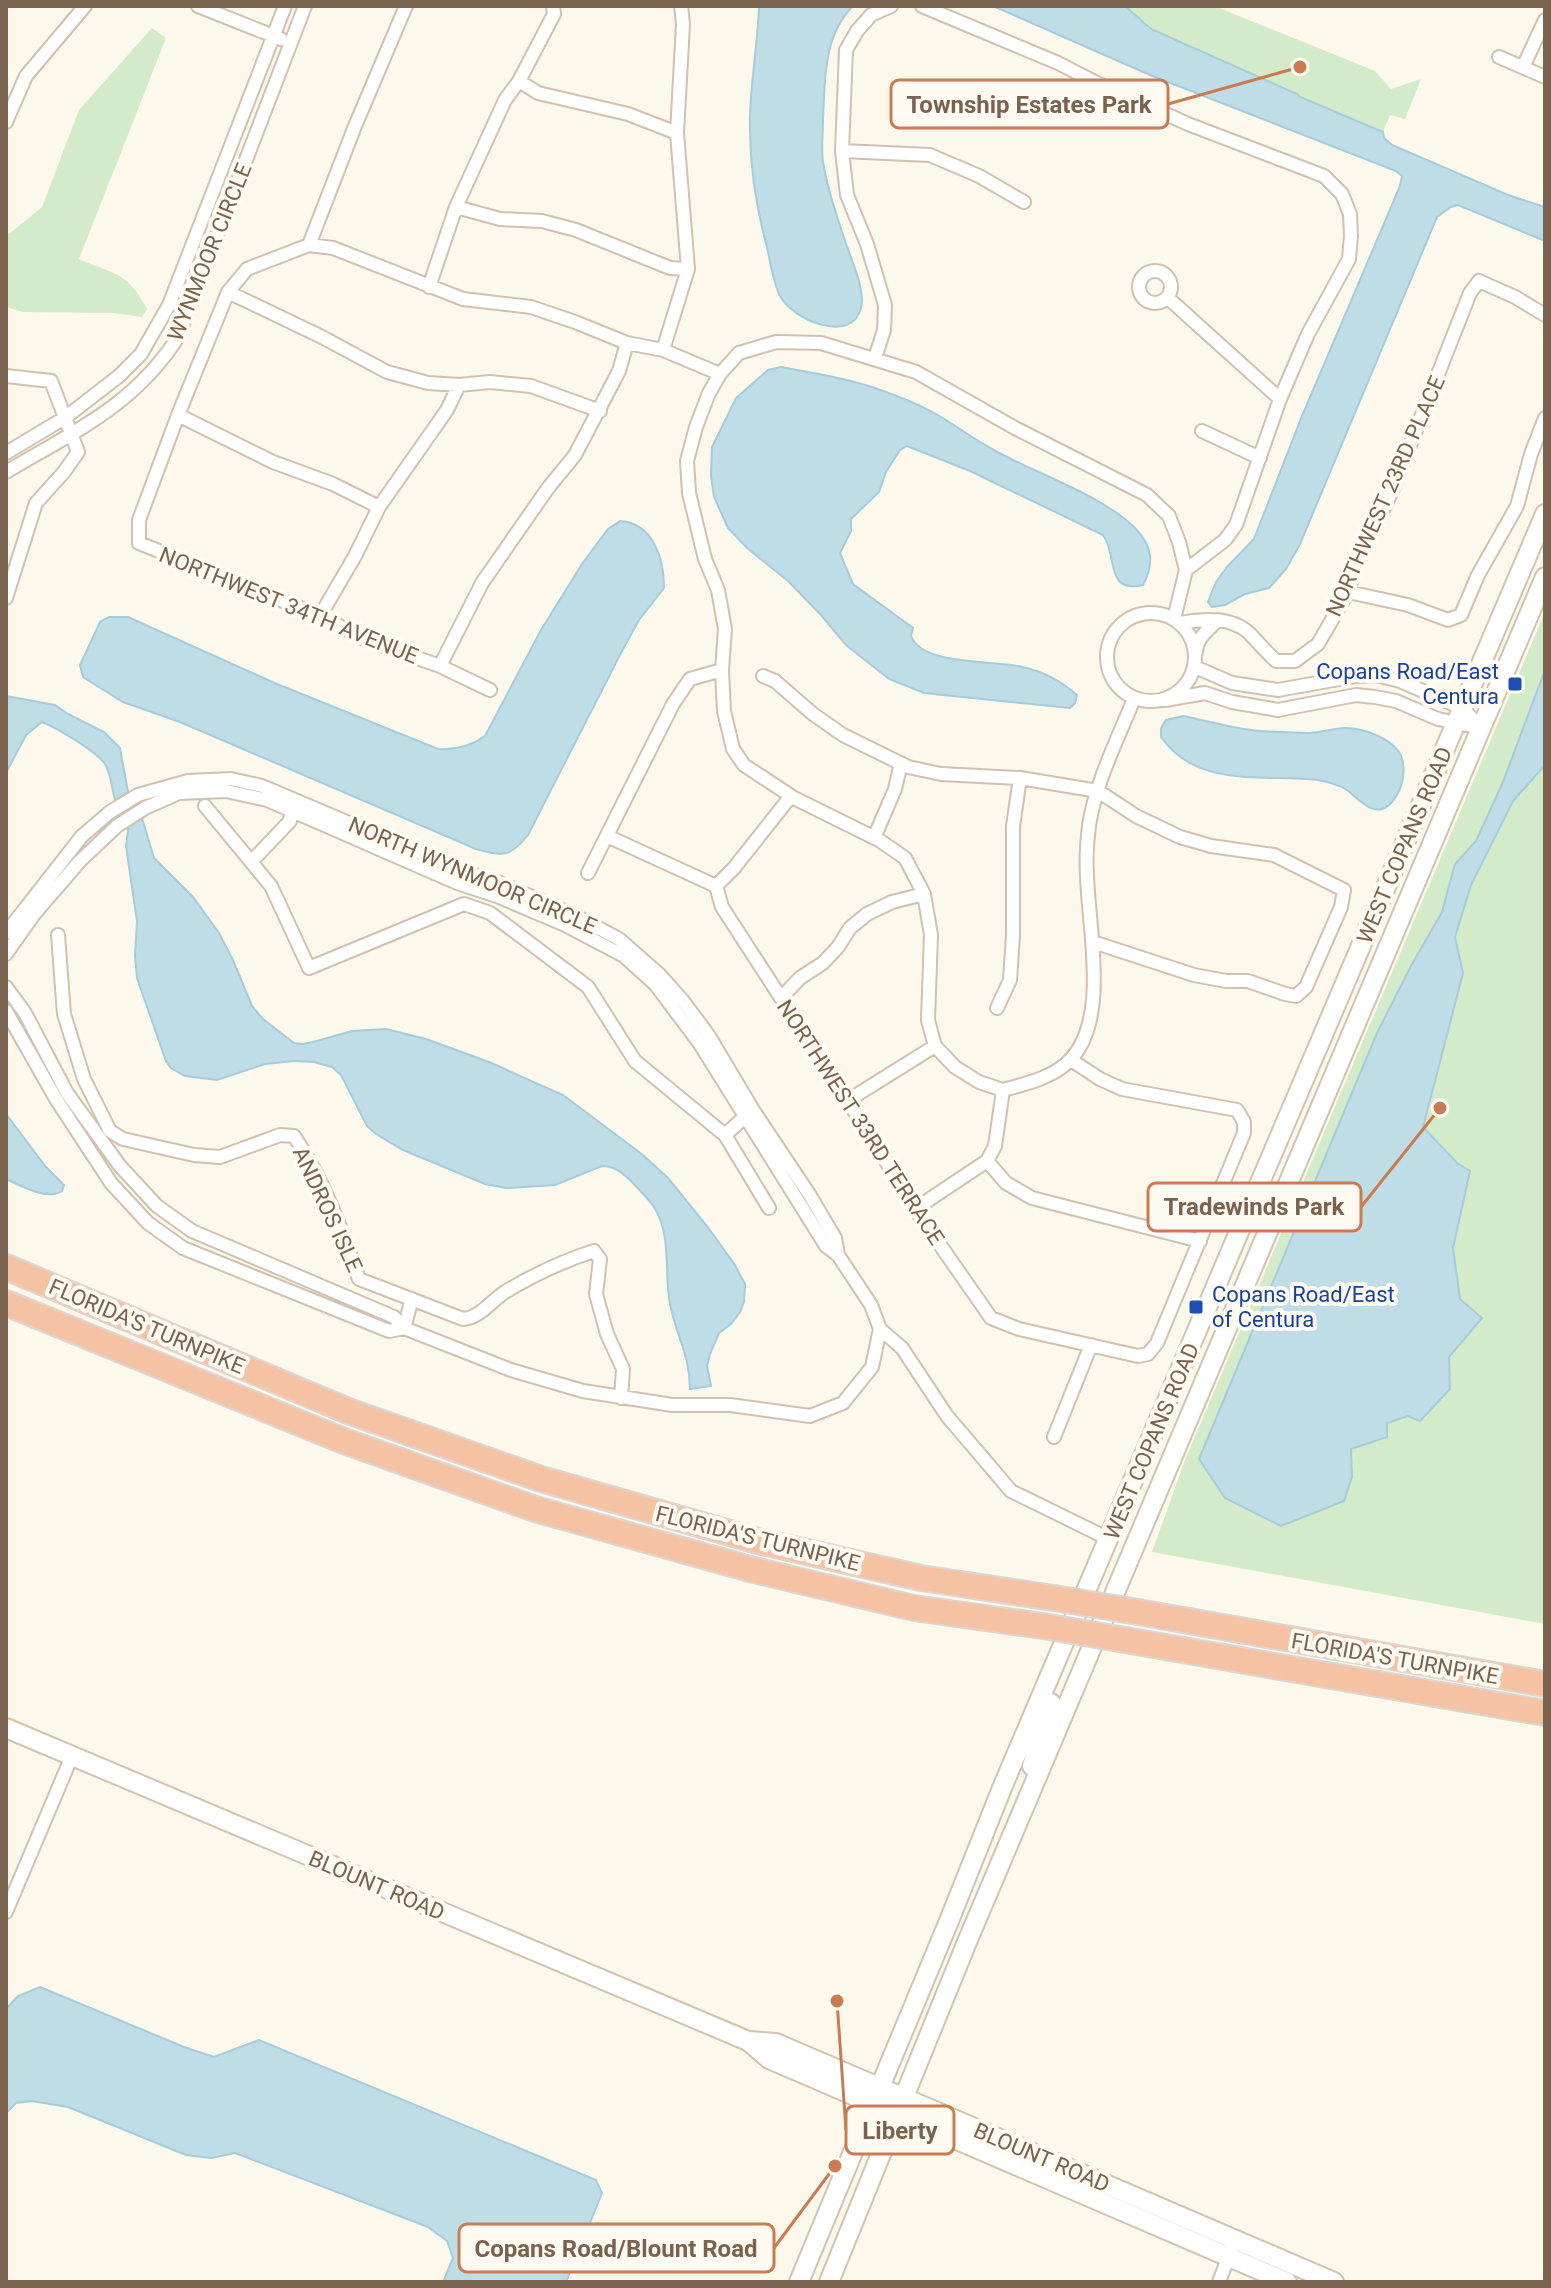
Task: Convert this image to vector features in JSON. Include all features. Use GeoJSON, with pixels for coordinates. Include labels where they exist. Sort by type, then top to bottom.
{"type":"FeatureCollection","features":[{"type":"Feature","properties":{"kind":"highway","name":"FLORIDA'S TURNPIKE"},"geometry":{"type":"LineString","coordinates":[[6,1267],[348,1411],[541,1479],[758,1541],[921,1578],[1138,1612],[1545,1684]]}},
{"type":"Feature","properties":{"kind":"highway","name":"FLORIDA'S TURNPIKE"},"geometry":{"type":"LineString","coordinates":[[6,1303],[344,1441],[535,1509],[750,1569],[914,1608],[1043,1626],[1545,1713]]}},
{"type":"Feature","properties":{"kind":"main road","name":"WEST COPANS ROAD"},"geometry":{"type":"LineString","coordinates":[[799,2282],[1002,1788],[1545,514]]}},
{"type":"Feature","properties":{"kind":"main road","name":"WEST COPANS ROAD"},"geometry":{"type":"LineString","coordinates":[[829,2282],[1036,1778],[1545,577]]}},
{"type":"Feature","properties":{"kind":"main road"},"geometry":{"type":"LineString","coordinates":[[1219,1281],[1242,1291]]}},
{"type":"Feature","properties":{"kind":"main road"},"geometry":{"type":"LineString","coordinates":[[1036,1778],[1031,1764],[1104,1572],[1109,1539]]}},
{"type":"Feature","properties":{"kind":"main road","name":"BLOUNT ROAD"},"geometry":{"type":"LineString","coordinates":[[6,1728],[748,2041],[769,2059],[877,2095],[1232,2248],[1334,2282]]}},
{"type":"Feature","properties":{"kind":"main road"},"geometry":{"type":"LineString","coordinates":[[990,1893],[991,1862],[1013,1807],[1011,1798],[1002,1788]]}},
{"type":"Feature","properties":{"kind":"main road","name":"BLOUNT ROAD"},"geometry":{"type":"LineString","coordinates":[[1232,2248],[1287,2282]]}},
{"type":"Feature","properties":{"kind":"street"},"geometry":{"type":"LineString","coordinates":[[6,122],[26,76],[85,6]]}},
{"type":"Feature","properties":{"kind":"street"},"geometry":{"type":"LineString","coordinates":[[198,6],[291,43]]}},
{"type":"Feature","properties":{"kind":"street","name":"WYNMOOR CIRCLE"},"geometry":{"type":"LineString","coordinates":[[6,453],[66,417],[119,376],[141,354],[166,311],[285,6]]}},
{"type":"Feature","properties":{"kind":"street","name":"WYNMOOR CIRCLE"},"geometry":{"type":"LineString","coordinates":[[6,472],[110,410],[142,384],[164,359],[178,337],[305,6]]}},
{"type":"Feature","properties":{"kind":"street"},"geometry":{"type":"LineString","coordinates":[[309,245],[406,6]]}},
{"type":"Feature","properties":{"kind":"street"},"geometry":{"type":"LineString","coordinates":[[429,287],[456,207],[505,100],[519,81],[554,14],[553,6]]}},
{"type":"Feature","properties":{"kind":"street"},"geometry":{"type":"LineString","coordinates":[[663,350],[688,269],[677,133],[683,24],[681,6]]}},
{"type":"Feature","properties":{"kind":"street"},"geometry":{"type":"LineString","coordinates":[[875,358],[884,330],[885,305],[867,244],[847,195],[842,151],[846,50],[871,15],[891,6]]}},
{"type":"Feature","properties":{"kind":"street"},"geometry":{"type":"LineString","coordinates":[[922,6],[1058,63],[1188,124],[1324,176],[1342,194],[1350,214],[1349,259],[1308,334],[1280,399],[1236,525],[1225,540],[1186,570]]}},
{"type":"Feature","properties":{"kind":"street"},"geometry":{"type":"LineString","coordinates":[[1523,67],[1545,20]]}},
{"type":"Feature","properties":{"kind":"street"},"geometry":{"type":"LineString","coordinates":[[1499,57],[1545,77]]}},
{"type":"Feature","properties":{"kind":"street"},"geometry":{"type":"LineString","coordinates":[[519,81],[538,93],[628,114],[677,133]]}},
{"type":"Feature","properties":{"kind":"street"},"geometry":{"type":"LineString","coordinates":[[842,151],[930,155],[979,176],[1024,202]]}},
{"type":"Feature","properties":{"kind":"street"},"geometry":{"type":"LineString","coordinates":[[456,207],[500,219],[542,221],[576,230],[670,268],[688,269]]}},
{"type":"Feature","properties":{"kind":"street"},"geometry":{"type":"LineString","coordinates":[[379,507],[333,484],[273,462],[178,415],[228,292],[247,269],[309,245],[333,248],[463,299],[531,307],[627,343],[663,350],[720,374]]}},
{"type":"Feature","properties":{"kind":"street","name":"NORTHWEST 23RD PLACE"},"geometry":{"type":"LineString","coordinates":[[1218,620],[1233,623],[1247,631],[1276,661],[1295,661],[1318,644],[1348,592],[1356,566],[1392,491],[1470,293],[1479,281],[1545,315]]}},
{"type":"Feature","properties":{"kind":"street"},"geometry":{"type":"LineString","coordinates":[[228,292],[387,372],[428,383],[459,385],[490,382],[531,386],[600,411]]}},
{"type":"Feature","properties":{"kind":"street"},"geometry":{"type":"LineString","coordinates":[[1168,298],[1280,399]]}},
{"type":"Feature","properties":{"kind":"street"},"geometry":{"type":"LineString","coordinates":[[1134,699],[1098,791],[1089,825],[1087,875],[1094,977],[1091,1010],[1084,1036],[1071,1060],[1054,1072],[1003,1090],[979,1082],[955,1067],[935,1046],[928,1020],[931,935],[924,894],[905,858],[874,838],[791,796],[744,765],[733,749],[724,711],[722,670],[725,629],[718,590],[705,559],[689,493],[687,461],[709,393],[720,374],[739,353],[776,342],[821,343],[916,372],[1015,428],[1147,495],[1169,516],[1186,570],[1177,621]]}},
{"type":"Feature","properties":{"kind":"street"},"geometry":{"type":"LineString","coordinates":[[440,666],[482,583],[548,488],[575,455],[619,371],[627,343]]}},
{"type":"Feature","properties":{"kind":"street"},"geometry":{"type":"LineString","coordinates":[[6,376],[51,381],[78,452],[36,503],[6,598]]}},
{"type":"Feature","properties":{"kind":"street"},"geometry":{"type":"LineString","coordinates":[[320,616],[379,507],[447,410],[459,385]]}},
{"type":"Feature","properties":{"kind":"street","name":"NORTHWEST 34TH AVENUE"},"geometry":{"type":"LineString","coordinates":[[178,415],[139,520],[139,543],[320,616],[366,640],[440,666],[490,690]]}},
{"type":"Feature","properties":{"kind":"street"},"geometry":{"type":"LineString","coordinates":[[1348,592],[1408,605],[1448,620],[1461,615],[1478,575],[1517,506],[1531,454],[1545,418]]}},
{"type":"Feature","properties":{"kind":"street"},"geometry":{"type":"LineString","coordinates":[[1202,431],[1260,458]]}},
{"type":"Feature","properties":{"kind":"street"},"geometry":{"type":"LineString","coordinates":[[1196,653],[1188,631],[1177,621],[1162,614],[1149,613],[1125,621],[1115,631],[1107,659],[1114,683],[1134,699],[1155,702],[1205,693],[1232,702],[1278,710],[1356,695],[1459,716]]}},
{"type":"Feature","properties":{"kind":"street"},"geometry":{"type":"LineString","coordinates":[[1177,621],[1218,620]]}},
{"type":"Feature","properties":{"kind":"street"},"geometry":{"type":"LineString","coordinates":[[1165,700],[1179,693],[1189,681],[1195,667],[1197,644],[1218,620]]}},
{"type":"Feature","properties":{"kind":"street"},"geometry":{"type":"LineString","coordinates":[[1195,667],[1232,683],[1278,690],[1376,675],[1400,681],[1481,728]]}},
{"type":"Feature","properties":{"kind":"street"},"geometry":{"type":"LineString","coordinates":[[588,873],[673,704],[690,679],[722,670]]}},
{"type":"Feature","properties":{"kind":"street"},"geometry":{"type":"LineString","coordinates":[[1375,697],[1376,675]]}},
{"type":"Feature","properties":{"kind":"street"},"geometry":{"type":"LineString","coordinates":[[763,676],[775,681],[843,735],[908,767],[941,774],[1020,778],[1098,791],[1136,816],[1180,837],[1211,846],[1274,855],[1344,890],[1341,907],[1306,987],[1296,996],[1248,981],[1226,981],[1194,975],[1093,942]]}},
{"type":"Feature","properties":{"kind":"street"},"geometry":{"type":"LineString","coordinates":[[1253,706],[1258,687]]}},
{"type":"Feature","properties":{"kind":"street"},"geometry":{"type":"LineString","coordinates":[[874,838],[895,789],[901,763]]}},
{"type":"Feature","properties":{"kind":"street"},"geometry":{"type":"LineString","coordinates":[[997,1008],[1010,980],[1013,826],[1020,778]]}},
{"type":"Feature","properties":{"kind":"street","name":"NORTH WYNMOOR CIRCLE"},"geometry":{"type":"LineString","coordinates":[[6,933],[82,836],[110,812],[138,795],[188,781],[231,779],[262,786],[292,805],[457,883],[565,925],[624,956],[655,984],[675,1008],[809,1194],[835,1238],[838,1255],[871,1305],[880,1329],[902,1348],[947,1416],[1011,1491],[1109,1539]]}},
{"type":"Feature","properties":{"kind":"street","name":"NORTH WYNMOOR CIRCLE"},"geometry":{"type":"LineString","coordinates":[[6,954],[35,913],[80,861],[117,826],[145,808],[179,793],[226,791],[292,805],[500,883],[576,916],[619,939],[660,975],[683,1001],[709,1036],[749,1113]]}},
{"type":"Feature","properties":{"kind":"street"},"geometry":{"type":"LineString","coordinates":[[607,836],[716,886],[791,796]]}},
{"type":"Feature","properties":{"kind":"street"},"geometry":{"type":"LineString","coordinates":[[251,862],[290,821],[292,805]]}},
{"type":"Feature","properties":{"kind":"street"},"geometry":{"type":"LineString","coordinates":[[205,806],[271,886],[309,968],[464,904],[490,913],[588,987],[635,1061],[725,1135],[769,1208]]}},
{"type":"Feature","properties":{"kind":"street"},"geometry":{"type":"LineString","coordinates":[[490,913],[500,883]]}},
{"type":"Feature","properties":{"kind":"street","name":"NORTHWEST 33RD TERRACE"},"geometry":{"type":"LineString","coordinates":[[716,886],[722,907],[915,1209],[991,1318],[1019,1329],[1138,1356],[1148,1354],[1157,1343],[1200,1241]]}},
{"type":"Feature","properties":{"kind":"street"},"geometry":{"type":"LineString","coordinates":[[781,998],[800,978],[823,963],[850,928],[867,914],[892,902],[924,894]]}},
{"type":"Feature","properties":{"kind":"street","name":"ANDROS ISLE"},"geometry":{"type":"LineString","coordinates":[[58,935],[64,1014],[87,1085],[110,1131],[123,1139],[194,1155],[220,1157],[280,1135],[294,1136],[306,1154],[338,1222],[359,1279],[463,1319],[472,1318],[504,1293],[531,1278],[573,1257],[594,1251],[600,1259],[596,1294],[607,1334],[623,1369],[621,1398]]}},
{"type":"Feature","properties":{"kind":"street"},"geometry":{"type":"LineString","coordinates":[[6,987],[25,1013],[61,1096],[157,1206],[192,1231],[394,1317],[404,1328],[511,1370],[583,1391],[621,1398],[672,1405],[730,1405],[810,1416],[843,1403],[872,1367],[880,1329]]}},
{"type":"Feature","properties":{"kind":"street"},"geometry":{"type":"LineString","coordinates":[[6,1011],[61,1096],[111,1183],[148,1223],[183,1248],[389,1331],[404,1328]]}},
{"type":"Feature","properties":{"kind":"street"},"geometry":{"type":"LineString","coordinates":[[847,1101],[935,1046]]}},
{"type":"Feature","properties":{"kind":"street"},"geometry":{"type":"LineString","coordinates":[[987,1161],[1006,1183],[1032,1198],[1200,1241],[1244,1133],[1244,1122],[1237,1110],[1122,1089],[1071,1060]]}},
{"type":"Feature","properties":{"kind":"street"},"geometry":{"type":"LineString","coordinates":[[61,1096],[87,1085]]}},
{"type":"Feature","properties":{"kind":"street"},"geometry":{"type":"LineString","coordinates":[[915,1209],[987,1161],[995,1146],[1003,1090]]}},
{"type":"Feature","properties":{"kind":"street"},"geometry":{"type":"LineString","coordinates":[[725,1135],[749,1113]]}},
{"type":"Feature","properties":{"kind":"street"},"geometry":{"type":"LineString","coordinates":[[404,1328],[412,1299]]}},
{"type":"Feature","properties":{"kind":"street"},"geometry":{"type":"LineString","coordinates":[[1054,1437],[1091,1345]]}},
{"type":"Feature","properties":{"kind":"street"},"geometry":{"type":"LineString","coordinates":[[6,1912],[72,1756]]}},
{"type":"Feature","properties":{"kind":"street"},"geometry":{"type":"LineString","coordinates":[[1219,2282],[1232,2248]]}},
{"type":"Feature","properties":{"kind":"green space"},"geometry":{"type":"Polygon","coordinates":[[[1214,6],[1375,71],[1391,89],[1421,79],[1405,119],[1390,115],[1383,132],[1151,29],[1125,7],[1214,6]]]}},
{"type":"Feature","properties":{"kind":"green space"},"geometry":{"type":"Polygon","coordinates":[[[152,28],[166,38],[79,259],[126,281],[147,309],[142,317],[114,313],[23,312],[6,307],[6,233],[9,234],[42,207],[79,110],[152,28]]]}},
{"type":"Feature","properties":{"kind":"green space"},"geometry":{"type":"Polygon","coordinates":[[[1545,612],[1545,1624],[1152,1552],[1185,1460],[1545,612]]]}},
{"type":"Feature","properties":{"kind":"water"},"geometry":{"type":"Polygon","coordinates":[[[759,6],[853,6],[843,18],[831,45],[824,90],[822,147],[829,191],[861,292],[861,308],[855,319],[846,325],[834,327],[808,320],[786,304],[773,277],[756,198],[750,132],[759,6]]]}},
{"type":"Feature","properties":{"kind":"water"},"geometry":{"type":"Polygon","coordinates":[[[993,6],[1125,6],[1151,29],[1383,132],[1384,138],[1392,145],[1508,195],[1545,207],[1545,241],[1458,205],[1437,217],[1300,544],[1286,569],[1269,588],[1245,594],[1225,605],[1212,607],[1208,602],[1216,582],[1254,539],[1402,176],[1396,171],[1150,75],[993,6]]]}},
{"type":"Feature","properties":{"kind":"water"},"geometry":{"type":"Polygon","coordinates":[[[781,367],[861,384],[919,405],[992,449],[1105,506],[1136,529],[1149,549],[1150,563],[1143,585],[1131,586],[1122,584],[1117,578],[1103,535],[970,471],[907,446],[900,450],[886,472],[879,492],[851,519],[851,531],[840,553],[853,584],[913,628],[911,636],[918,646],[944,657],[1010,665],[1044,674],[1077,695],[1070,708],[924,693],[889,679],[846,645],[788,581],[747,548],[728,528],[714,497],[712,447],[736,398],[768,370],[781,367]]]}},
{"type":"Feature","properties":{"kind":"water"},"geometry":{"type":"Polygon","coordinates":[[[620,521],[641,528],[655,545],[662,566],[664,588],[639,620],[623,649],[528,835],[516,848],[505,853],[476,849],[180,722],[123,702],[83,677],[80,665],[100,622],[109,617],[128,617],[277,684],[438,749],[463,747],[485,736],[541,630],[582,564],[608,529],[620,521]]]}},
{"type":"Feature","properties":{"kind":"water"},"geometry":{"type":"Polygon","coordinates":[[[1545,670],[1545,765],[1513,801],[1471,885],[1455,937],[1463,973],[1423,1127],[1457,1163],[1470,1171],[1453,1248],[1460,1299],[1482,1318],[1449,1357],[1450,1389],[1420,1421],[1408,1416],[1387,1423],[1387,1437],[1351,1449],[1352,1477],[1344,1501],[1281,1526],[1225,1498],[1199,1459],[1377,1033],[1442,912],[1455,864],[1476,841],[1503,782],[1545,670]]]}},
{"type":"Feature","properties":{"kind":"water"},"geometry":{"type":"Polygon","coordinates":[[[6,696],[55,705],[104,732],[120,748],[128,792],[115,800],[105,764],[76,740],[42,722],[26,735],[6,773],[6,696]]]}},
{"type":"Feature","properties":{"kind":"water"},"geometry":{"type":"Polygon","coordinates":[[[1183,716],[1260,731],[1309,733],[1345,728],[1362,730],[1380,737],[1395,748],[1404,768],[1402,784],[1392,802],[1380,810],[1368,807],[1344,788],[1318,780],[1233,776],[1213,772],[1193,765],[1176,754],[1161,737],[1161,728],[1166,720],[1183,716]]]}},
{"type":"Feature","properties":{"kind":"water"},"geometry":{"type":"Polygon","coordinates":[[[141,815],[154,858],[193,897],[219,933],[252,1006],[263,1019],[294,1043],[313,1042],[352,1031],[386,1029],[426,1039],[489,1062],[563,1095],[643,1155],[668,1178],[707,1226],[745,1284],[740,1312],[719,1333],[710,1354],[707,1366],[711,1386],[690,1389],[688,1366],[670,1304],[660,1218],[647,1198],[619,1171],[602,1166],[555,1185],[506,1188],[485,1184],[403,1150],[376,1134],[367,1126],[341,1075],[332,1067],[294,1061],[265,1064],[217,1080],[185,1076],[171,1068],[137,978],[137,921],[126,846],[129,823],[141,815]]]}},
{"type":"Feature","properties":{"kind":"water"},"geometry":{"type":"Polygon","coordinates":[[[6,1114],[46,1167],[64,1185],[62,1191],[42,1193],[6,1179],[6,1114]]]}},
{"type":"Feature","properties":{"kind":"water"},"geometry":{"type":"Polygon","coordinates":[[[40,1987],[214,2057],[259,2040],[596,2180],[602,2193],[566,2282],[443,2282],[453,2258],[447,2241],[428,2227],[235,2153],[211,2158],[186,2155],[68,2107],[32,2101],[16,2103],[6,2113],[6,2009],[18,1996],[40,1987]]]}},
{"type":"Feature","properties":{"kind":"place","name":"Township Estates Park"},"geometry":{"type":"Point","coordinates":[1300,67]}},
{"type":"Feature","properties":{"kind":"place","name":"Copans Road/East Centura"},"geometry":{"type":"Point","coordinates":[1515,684]}},
{"type":"Feature","properties":{"kind":"place","name":"Tradewinds Park"},"geometry":{"type":"Point","coordinates":[1440,1108]}},
{"type":"Feature","properties":{"kind":"place","name":"Copans Road/East of Centura"},"geometry":{"type":"Point","coordinates":[1196,1307]}},
{"type":"Feature","properties":{"kind":"place","name":"Liberty"},"geometry":{"type":"Point","coordinates":[837,2001]}},
{"type":"Feature","properties":{"kind":"place","name":"Copans Road/Blount Road"},"geometry":{"type":"Point","coordinates":[835,2166]}}]}
